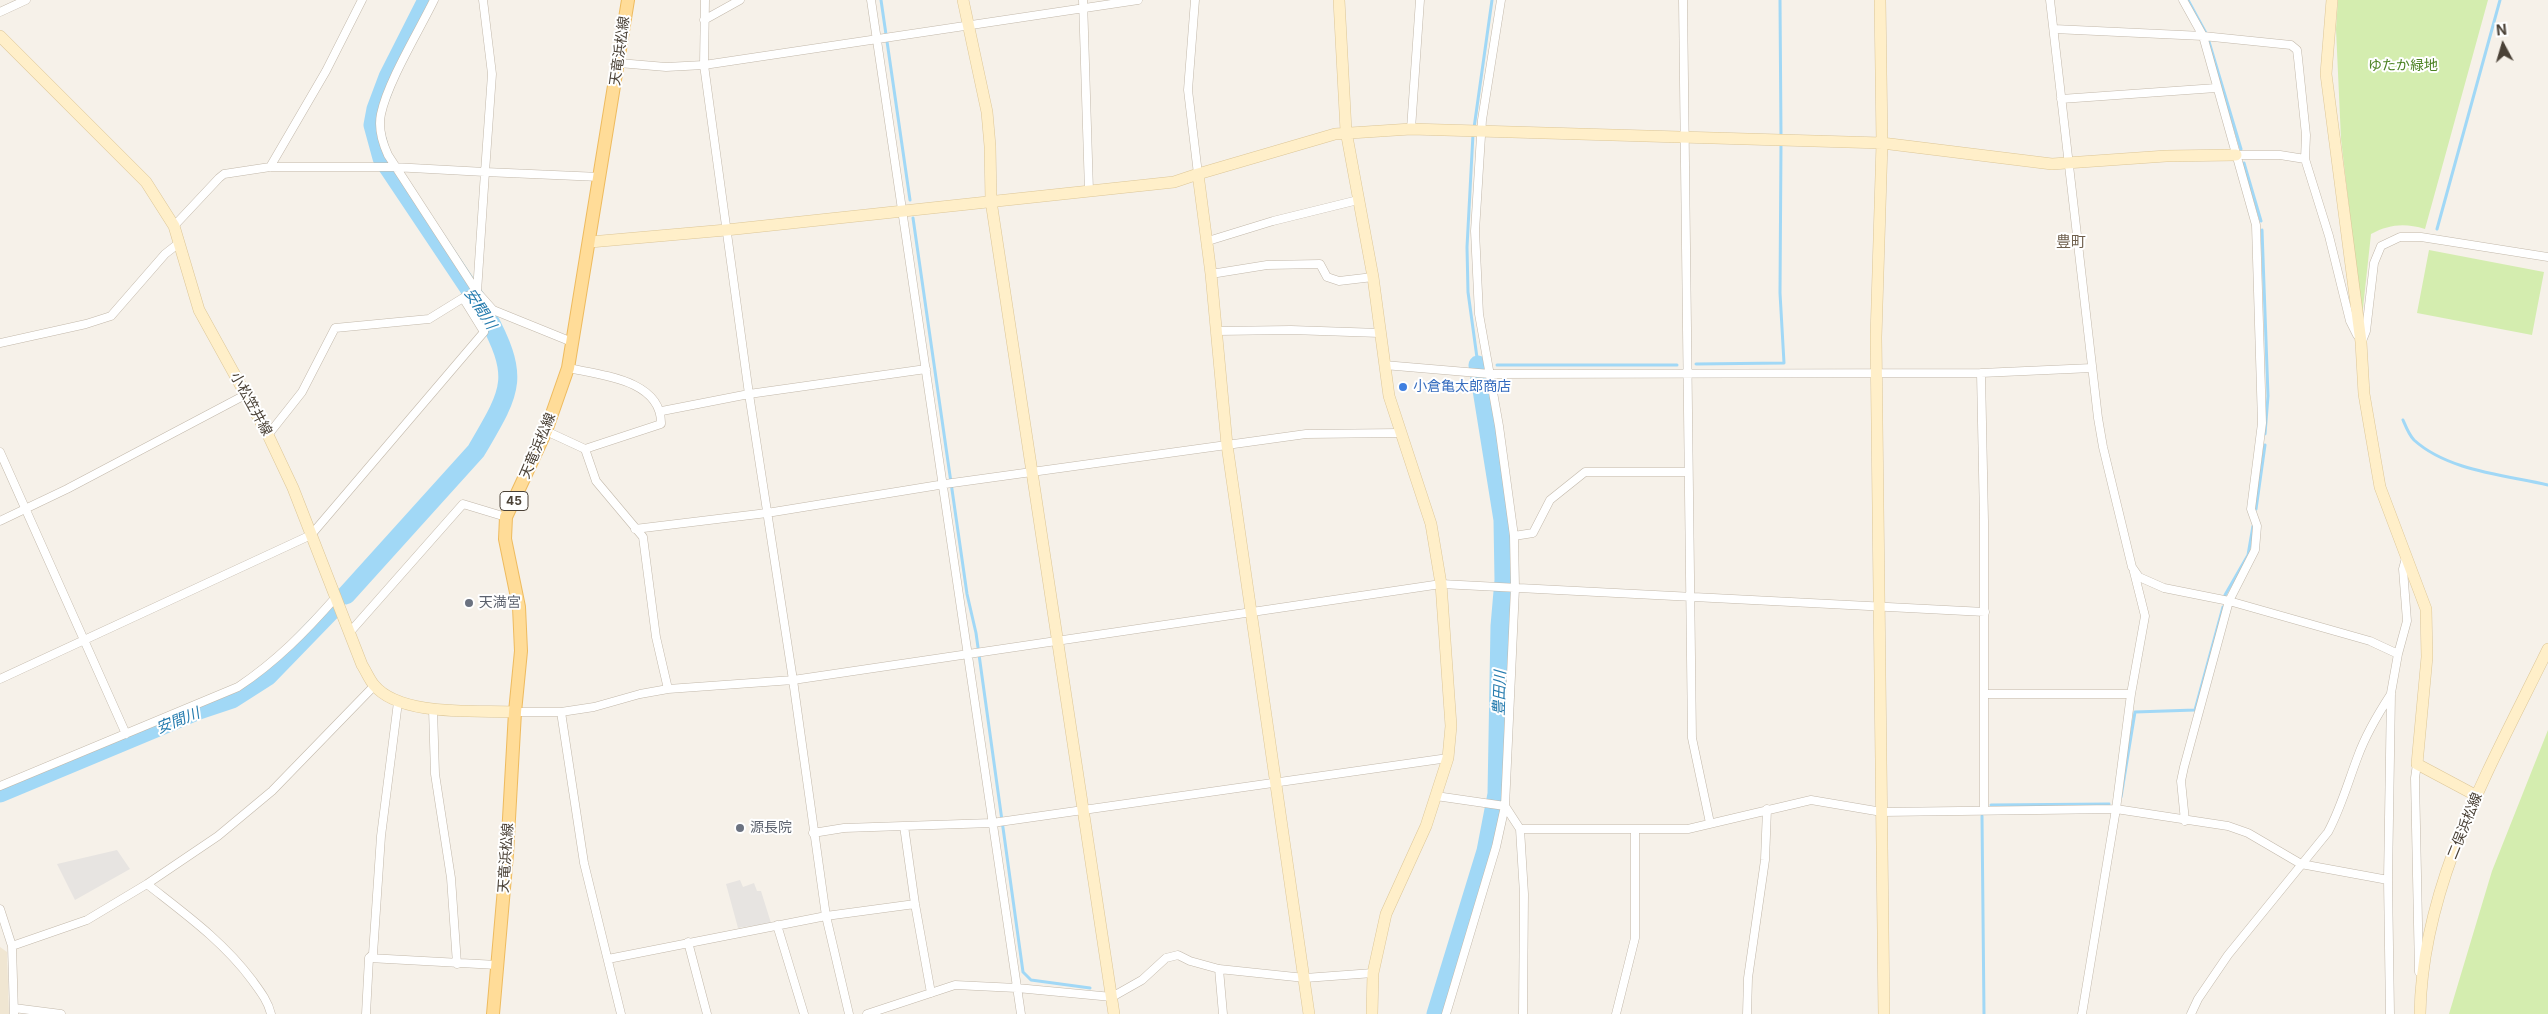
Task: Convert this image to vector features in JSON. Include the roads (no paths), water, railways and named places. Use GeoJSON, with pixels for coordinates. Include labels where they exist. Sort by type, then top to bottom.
{"type":"FeatureCollection","features":[{"type":"Feature","properties":{"kind":"main road","name":"天竜浜松線"},"geometry":{"type":"LineString","coordinates":[[493,1014],[507,854],[515,712],[521,651],[519,607],[505,539],[506,517],[546,431],[568,368],[628,0]]}},
{"type":"Feature","properties":{"kind":"street"},"geometry":{"type":"LineString","coordinates":[[0,12],[26,0]]}},
{"type":"Feature","properties":{"kind":"street"},"geometry":{"type":"LineString","coordinates":[[270,168],[326,72],[362,0]]}},
{"type":"Feature","properties":{"kind":"street"},"geometry":{"type":"LineString","coordinates":[[434,0],[386,96],[381,115],[381,138],[393,167],[476,292],[493,310],[572,342]]}},
{"type":"Feature","properties":{"kind":"street"},"geometry":{"type":"LineString","coordinates":[[476,292],[492,74],[483,0]]}},
{"type":"Feature","properties":{"kind":"street"},"geometry":{"type":"LineString","coordinates":[[705,0],[704,65],[749,394],[793,680],[812,832],[826,916],[849,1014]]}},
{"type":"Feature","properties":{"kind":"street"},"geometry":{"type":"LineString","coordinates":[[704,20],[740,0]]}},
{"type":"Feature","properties":{"kind":"street"},"geometry":{"type":"LineString","coordinates":[[871,0],[880,39],[902,210],[1021,1014]]}},
{"type":"Feature","properties":{"kind":"street"},"geometry":{"type":"LineString","coordinates":[[963,0],[987,112],[991,201],[1114,1014]]}},
{"type":"Feature","properties":{"kind":"street"},"geometry":{"type":"LineString","coordinates":[[619,64],[666,67],[704,65],[969,25],[1082,4],[1138,0]]}},
{"type":"Feature","properties":{"kind":"street"},"geometry":{"type":"LineString","coordinates":[[1195,0],[1188,90],[1212,274],[1227,445],[1309,1014]]}},
{"type":"Feature","properties":{"kind":"street"},"geometry":{"type":"LineString","coordinates":[[1339,0],[1346,132],[1373,277],[1389,396],[1432,524],[1441,584],[1450,702],[1448,758],[1426,826],[1386,914],[1373,973],[1372,1014]]}},
{"type":"Feature","properties":{"kind":"street"},"geometry":{"type":"LineString","coordinates":[[1411,129],[1420,0]]}},
{"type":"Feature","properties":{"kind":"street"},"geometry":{"type":"LineString","coordinates":[[1446,1014],[1496,847],[1505,806],[1514,536],[1479,314],[1475,265],[1475,132],[1501,0]]}},
{"type":"Feature","properties":{"kind":"street"},"geometry":{"type":"LineString","coordinates":[[1683,0],[1692,738],[1710,823]]}},
{"type":"Feature","properties":{"kind":"street"},"geometry":{"type":"LineString","coordinates":[[1880,0],[1882,143],[1876,337],[1884,1014]]}},
{"type":"Feature","properties":{"kind":"street"},"geometry":{"type":"LineString","coordinates":[[2050,0],[2092,368],[2103,447],[2144,616],[2131,694],[2116,809],[2082,1014]]}},
{"type":"Feature","properties":{"kind":"street"},"geometry":{"type":"LineString","coordinates":[[2182,0],[2206,36],[2216,88],[2256,225],[2262,423],[2251,509],[2257,526],[2255,550],[2229,601],[2184,767],[2182,780],[2185,821]]}},
{"type":"Feature","properties":{"kind":"street"},"geometry":{"type":"LineString","coordinates":[[2332,0],[2326,74],[2361,342],[2364,394],[2380,487],[2426,609],[2428,631],[2417,764],[2416,806],[2420,1009]]}},
{"type":"Feature","properties":{"kind":"street"},"geometry":{"type":"LineString","coordinates":[[1082,4],[1089,191]]}},
{"type":"Feature","properties":{"kind":"street"},"geometry":{"type":"LineString","coordinates":[[2054,29],[2206,36],[2276,42],[2291,45],[2297,50],[2303,99],[2305,159],[2329,236],[2350,321],[2361,342]]}},
{"type":"Feature","properties":{"kind":"street","name":"小松笠井線"},"geometry":{"type":"LineString","coordinates":[[0,36],[146,182],[174,226],[199,310],[268,434],[293,488],[362,665],[374,686],[398,702],[433,709],[515,712]]}},
{"type":"Feature","properties":{"kind":"street"},"geometry":{"type":"LineString","coordinates":[[2061,99],[2216,88]]}},
{"type":"Feature","properties":{"kind":"street"},"geometry":{"type":"LineString","coordinates":[[590,242],[726,230],[1174,182],[1346,132],[1411,129],[1882,143],[2024,162],[2068,163],[2157,156],[2236,155],[2280,155],[2305,159]]}},
{"type":"Feature","properties":{"kind":"street"},"geometry":{"type":"LineString","coordinates":[[174,226],[207,188],[224,174],[270,168],[393,167],[600,177]]}},
{"type":"Feature","properties":{"kind":"street"},"geometry":{"type":"LineString","coordinates":[[1208,241],[1273,221],[1358,200]]}},
{"type":"Feature","properties":{"kind":"street"},"geometry":{"type":"LineString","coordinates":[[2361,342],[2366,331],[2374,263],[2381,246],[2400,237],[2422,237],[2548,257]]}},
{"type":"Feature","properties":{"kind":"street"},"geometry":{"type":"LineString","coordinates":[[0,343],[86,324],[111,316],[165,254],[179,243]]}},
{"type":"Feature","properties":{"kind":"street"},"geometry":{"type":"LineString","coordinates":[[1212,274],[1267,265],[1320,264],[1327,277],[1339,281],[1373,277]]}},
{"type":"Feature","properties":{"kind":"street"},"geometry":{"type":"LineString","coordinates":[[268,434],[302,392],[335,328],[429,319],[476,292]]}},
{"type":"Feature","properties":{"kind":"street"},"geometry":{"type":"LineString","coordinates":[[0,679],[311,534],[484,332],[465,297]]}},
{"type":"Feature","properties":{"kind":"street"},"geometry":{"type":"LineString","coordinates":[[1217,331],[1291,330],[1380,333]]}},
{"type":"Feature","properties":{"kind":"street"},"geometry":{"type":"LineString","coordinates":[[1384,365],[1470,373],[1981,373],[2092,368]]}},
{"type":"Feature","properties":{"kind":"street"},"geometry":{"type":"LineString","coordinates":[[546,431],[585,449],[661,424],[662,411],[647,391],[624,381],[568,368]]}},
{"type":"Feature","properties":{"kind":"street"},"geometry":{"type":"LineString","coordinates":[[662,411],[749,394],[926,369]]}},
{"type":"Feature","properties":{"kind":"street"},"geometry":{"type":"LineString","coordinates":[[1981,373],[1985,612],[1984,810]]}},
{"type":"Feature","properties":{"kind":"street"},"geometry":{"type":"LineString","coordinates":[[0,521],[68,489],[245,394]]}},
{"type":"Feature","properties":{"kind":"street"},"geometry":{"type":"LineString","coordinates":[[636,529],[767,513],[959,482],[1306,434],[1400,433]]}},
{"type":"Feature","properties":{"kind":"street"},"geometry":{"type":"LineString","coordinates":[[585,449],[596,481],[643,537],[656,637],[668,688]]}},
{"type":"Feature","properties":{"kind":"street"},"geometry":{"type":"LineString","coordinates":[[0,452],[126,734]]}},
{"type":"Feature","properties":{"kind":"street"},"geometry":{"type":"LineString","coordinates":[[1514,536],[1533,533],[1550,500],[1585,472],[1688,472]]}},
{"type":"Feature","properties":{"kind":"street"},"geometry":{"type":"LineString","coordinates":[[350,632],[463,504],[506,517]]}},
{"type":"Feature","properties":{"kind":"street"},"geometry":{"type":"LineString","coordinates":[[2390,1014],[2388,880],[2391,694],[2398,654],[2407,621],[2403,569],[2406,556]]}},
{"type":"Feature","properties":{"kind":"street"},"geometry":{"type":"LineString","coordinates":[[2132,567],[2139,577],[2164,588],[2229,601],[2370,640],[2398,654]]}},
{"type":"Feature","properties":{"kind":"street"},"geometry":{"type":"LineString","coordinates":[[515,712],[561,712],[594,707],[668,688],[793,680],[1441,584],[1878,608],[1985,612]]}},
{"type":"Feature","properties":{"kind":"street"},"geometry":{"type":"LineString","coordinates":[[0,786],[238,687],[268,667],[292,646],[336,597]]}},
{"type":"Feature","properties":{"kind":"street","name":"二俣浜松線"},"geometry":{"type":"LineString","coordinates":[[2420,1009],[2428,942],[2448,869],[2477,796],[2548,649]]}},
{"type":"Feature","properties":{"kind":"street"},"geometry":{"type":"LineString","coordinates":[[12,946],[87,920],[147,884],[218,836],[272,791],[374,686]]}},
{"type":"Feature","properties":{"kind":"street"},"geometry":{"type":"LineString","coordinates":[[1984,694],[2131,694]]}},
{"type":"Feature","properties":{"kind":"street"},"geometry":{"type":"LineString","coordinates":[[2191,1014],[2198,1000],[2228,955],[2328,832],[2339,812],[2358,755],[2376,717],[2391,694]]}},
{"type":"Feature","properties":{"kind":"street"},"geometry":{"type":"LineString","coordinates":[[366,1014],[369,958],[373,954],[381,836],[398,702]]}},
{"type":"Feature","properties":{"kind":"street"},"geometry":{"type":"LineString","coordinates":[[433,709],[435,774],[450,878],[457,964]]}},
{"type":"Feature","properties":{"kind":"street"},"geometry":{"type":"LineString","coordinates":[[561,712],[584,863],[621,1014]]}},
{"type":"Feature","properties":{"kind":"street"},"geometry":{"type":"LineString","coordinates":[[812,832],[844,828],[1003,822],[1276,781],[1448,758]]}},
{"type":"Feature","properties":{"kind":"street"},"geometry":{"type":"LineString","coordinates":[[2417,764],[2477,796]]}},
{"type":"Feature","properties":{"kind":"street"},"geometry":{"type":"LineString","coordinates":[[1436,796],[1505,806],[1520,829],[1524,894],[1523,1014]]}},
{"type":"Feature","properties":{"kind":"street"},"geometry":{"type":"LineString","coordinates":[[1520,829],[1635,830],[1688,828],[1811,800],[1882,812],[2116,809],[2185,821],[2228,826],[2248,833],[2301,864],[2388,880]]}},
{"type":"Feature","properties":{"kind":"street"},"geometry":{"type":"LineString","coordinates":[[1747,1014],[1748,978],[1764,860],[1767,809]]}},
{"type":"Feature","properties":{"kind":"street"},"geometry":{"type":"LineString","coordinates":[[904,826],[915,904],[931,993]]}},
{"type":"Feature","properties":{"kind":"street"},"geometry":{"type":"LineString","coordinates":[[1616,1014],[1635,938],[1635,830]]}},
{"type":"Feature","properties":{"kind":"street"},"geometry":{"type":"LineString","coordinates":[[147,884],[197,922],[230,953],[260,992],[271,1014]]}},
{"type":"Feature","properties":{"kind":"street"},"geometry":{"type":"LineString","coordinates":[[608,959],[826,916],[915,904]]}},
{"type":"Feature","properties":{"kind":"street"},"geometry":{"type":"LineString","coordinates":[[0,909],[12,946],[15,1012],[61,1014]]}},
{"type":"Feature","properties":{"kind":"street"},"geometry":{"type":"LineString","coordinates":[[777,925],[804,1014]]}},
{"type":"Feature","properties":{"kind":"street"},"geometry":{"type":"LineString","coordinates":[[688,942],[707,1014]]}},
{"type":"Feature","properties":{"kind":"street"},"geometry":{"type":"LineString","coordinates":[[867,1014],[955,985],[1017,988],[1112,997],[1142,980],[1166,958],[1178,955],[1190,962],[1219,969],[1305,978],[1373,973]]}},
{"type":"Feature","properties":{"kind":"street"},"geometry":{"type":"LineString","coordinates":[[369,958],[497,965]]}},
{"type":"Feature","properties":{"kind":"street"},"geometry":{"type":"LineString","coordinates":[[1219,969],[1223,1014]]}},
{"type":"Feature","properties":{"kind":"waterway","name":"安間川"},"geometry":{"type":"LineString","coordinates":[[346,595],[476,451],[498,412],[508,383],[504,353],[485,312],[382,158],[373,125],[376,109],[388,77],[427,0]]}},
{"type":"Feature","properties":{"kind":"waterway"},"geometry":{"type":"LineString","coordinates":[[881,0],[910,200]]}},
{"type":"Feature","properties":{"kind":"waterway"},"geometry":{"type":"LineString","coordinates":[[1474,128],[1492,0]]}},
{"type":"Feature","properties":{"kind":"waterway"},"geometry":{"type":"LineString","coordinates":[[1780,0],[1781,137]]}},
{"type":"Feature","properties":{"kind":"waterway"},"geometry":{"type":"LineString","coordinates":[[2188,0],[2207,35],[2241,149]]}},
{"type":"Feature","properties":{"kind":"waterway"},"geometry":{"type":"LineString","coordinates":[[2437,229],[2500,0]]}},
{"type":"Feature","properties":{"kind":"waterway"},"geometry":{"type":"LineString","coordinates":[[1473,134],[1467,247],[1468,292],[1478,365],[1483,365]]}},
{"type":"Feature","properties":{"kind":"waterway"},"geometry":{"type":"LineString","coordinates":[[1696,364],[1784,363],[1780,293],[1781,143]]}},
{"type":"Feature","properties":{"kind":"waterway"},"geometry":{"type":"LineString","coordinates":[[2244,163],[2261,221]]}},
{"type":"Feature","properties":{"kind":"waterway"},"geometry":{"type":"LineString","coordinates":[[913,218],[967,594],[976,633],[1023,972],[1031,980],[1090,988]]}},
{"type":"Feature","properties":{"kind":"waterway"},"geometry":{"type":"LineString","coordinates":[[2262,230],[2268,396],[2265,434]]}},
{"type":"Feature","properties":{"kind":"waterway","name":"豊田川"},"geometry":{"type":"LineString","coordinates":[[1436,1014],[1486,851],[1497,794],[1500,626],[1504,580],[1503,520],[1478,365]]}},
{"type":"Feature","properties":{"kind":"waterway"},"geometry":{"type":"LineString","coordinates":[[1497,365],[1677,365]]}},
{"type":"Feature","properties":{"kind":"waterway"},"geometry":{"type":"LineString","coordinates":[[2403,420],[2414,440],[2443,459],[2496,475],[2548,485]]}},
{"type":"Feature","properties":{"kind":"waterway"},"geometry":{"type":"LineString","coordinates":[[2256,509],[2265,445]]}},
{"type":"Feature","properties":{"kind":"waterway"},"geometry":{"type":"LineString","coordinates":[[2225,595],[2248,555],[2253,526]]}},
{"type":"Feature","properties":{"kind":"waterway"},"geometry":{"type":"LineString","coordinates":[[2121,797],[2135,712],[2195,710],[2223,607]]}},
{"type":"Feature","properties":{"kind":"waterway","name":"安間川"},"geometry":{"type":"LineString","coordinates":[[0,793],[199,710],[232,699],[268,676],[331,611]]}},
{"type":"Feature","properties":{"kind":"waterway"},"geometry":{"type":"LineString","coordinates":[[1991,805],[2109,804]]}},
{"type":"Feature","properties":{"kind":"waterway"},"geometry":{"type":"LineString","coordinates":[[1982,816],[1984,1014]]}},
{"type":"Feature","properties":{"kind":"place","name":"小倉亀太郎商店"},"geometry":{"type":"Point","coordinates":[1403,387]}},
{"type":"Feature","properties":{"kind":"place","name":"天満宮"},"geometry":{"type":"Point","coordinates":[469,603]}},
{"type":"Feature","properties":{"kind":"place","name":"源長院"},"geometry":{"type":"Point","coordinates":[740,828]}},
{"type":"Feature","properties":{"kind":"district","name":"豊町"},"geometry":{"type":"Point","coordinates":[2071,242]}},
{"type":"Feature","properties":{"kind":"park label","name":"ゆたか緑地"},"geometry":{"type":"Point","coordinates":[2403,66]}}]}
